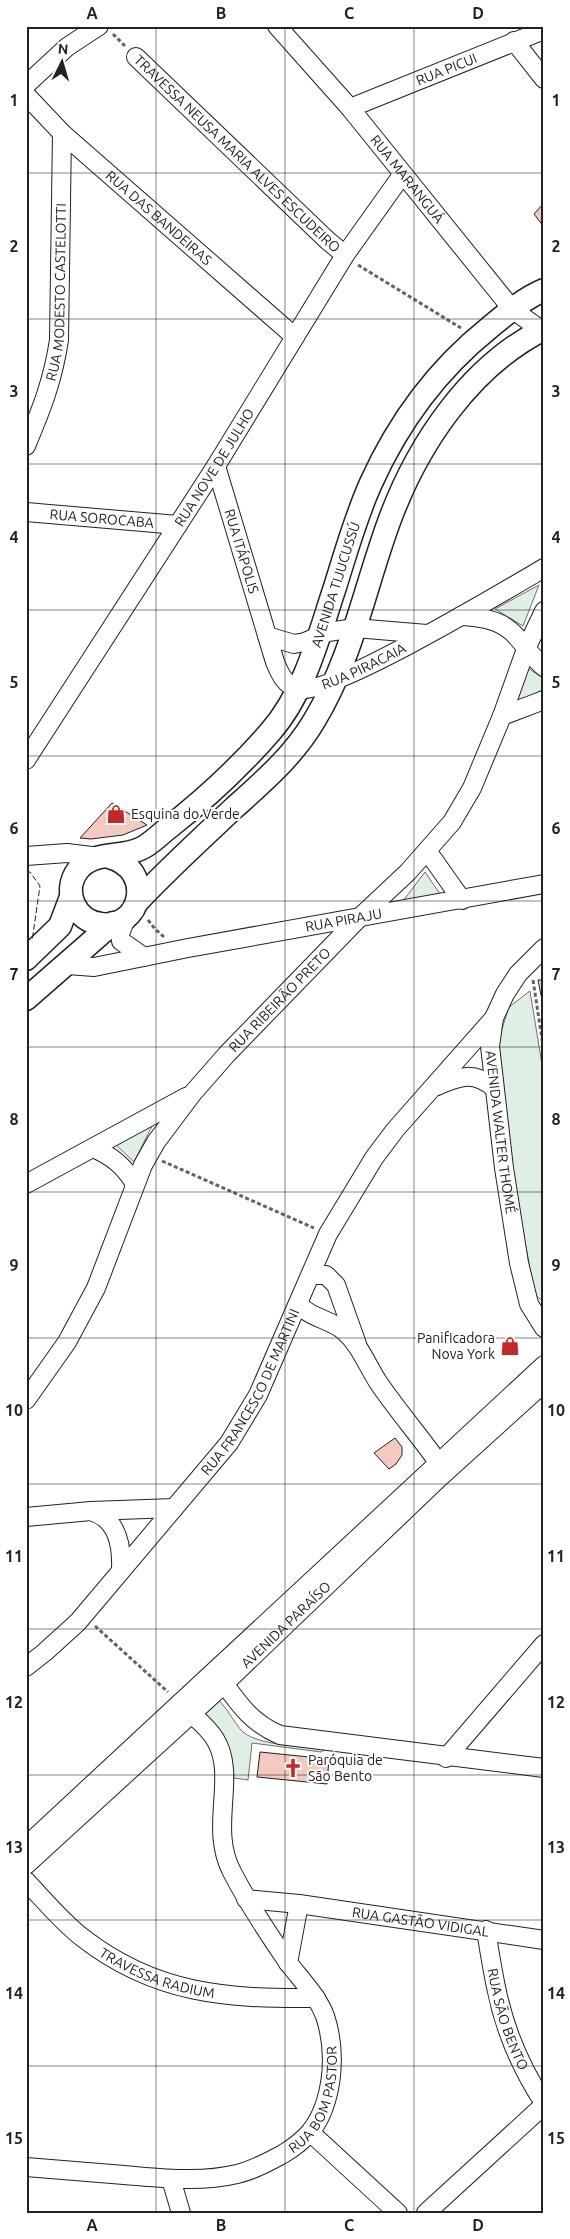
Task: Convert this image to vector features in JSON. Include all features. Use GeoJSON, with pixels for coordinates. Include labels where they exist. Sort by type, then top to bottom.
{"type":"FeatureCollection","features":[{"type":"Feature","properties":{"kind":"main road","name":"AVENIDA TIJUCUSSÚ"},"geometry":{"type":"LineString","coordinates":[[26,960],[60,926],[81,867],[93,859],[143,848],[221,783],[273,729],[298,689],[319,636],[358,516],[371,483],[390,446],[429,387],[477,338],[512,309],[544,290]]}},
{"type":"Feature","properties":{"kind":"main road"},"geometry":{"type":"LineString","coordinates":[[26,999],[68,965],[131,908],[292,752],[315,720],[336,682],[390,520],[417,459],[440,424],[478,379],[497,361],[542,330]]}},
{"type":"Feature","properties":{"kind":"main road"},"geometry":{"type":"LineString","coordinates":[[72,889],[77,910],[86,919],[101,924],[131,908],[138,885],[132,870],[123,862],[105,857]]}},
{"type":"Feature","properties":{"kind":"street","name":"RUA MARANGUÁ"},"geometry":{"type":"LineString","coordinates":[[277,26],[350,108],[402,175],[512,309],[542,330]]}},
{"type":"Feature","properties":{"kind":"street"},"geometry":{"type":"LineString","coordinates":[[26,86],[67,48],[105,29]]}},
{"type":"Feature","properties":{"kind":"street","name":"RUA PICUI"},"geometry":{"type":"LineString","coordinates":[[350,108],[529,33]]}},
{"type":"Feature","properties":{"kind":"street"},"geometry":{"type":"LineString","coordinates":[[529,33],[544,79]]}},
{"type":"Feature","properties":{"kind":"street","name":"TRAVESSA NEUSA MARIA ALVES ESCUDEIRO"},"geometry":{"type":"LineString","coordinates":[[136,57],[345,255]]}},
{"type":"Feature","properties":{"kind":"street","name":"RUA DAS BANDEIRAS"},"geometry":{"type":"LineString","coordinates":[[26,95],[62,133],[295,337]]}},
{"type":"Feature","properties":{"kind":"street","name":"RUA MODESTO CASTELOTTI"},"geometry":{"type":"LineString","coordinates":[[26,446],[48,396],[60,340],[62,133]]}},
{"type":"Feature","properties":{"kind":"street","name":"RUA NOVE DE JULHO"},"geometry":{"type":"LineString","coordinates":[[26,760],[216,466],[345,255],[402,175]]}},
{"type":"Feature","properties":{"kind":"street","name":"RUA ITÁPOLIS"},"geometry":{"type":"LineString","coordinates":[[216,466],[275,662],[282,678],[298,689]]}},
{"type":"Feature","properties":{"kind":"street","name":"RUA SOROCABA"},"geometry":{"type":"LineString","coordinates":[[26,512],[178,525]]}},
{"type":"Feature","properties":{"kind":"street","name":"RUA PIRACAIA"},"geometry":{"type":"LineString","coordinates":[[298,689],[319,688],[336,682],[460,616],[544,568]]}},
{"type":"Feature","properties":{"kind":"street","name":"RUA RIBEIRÃO PRETO"},"geometry":{"type":"LineString","coordinates":[[26,1400],[67,1342],[96,1288],[148,1154],[192,1094],[227,1054],[359,918],[428,852],[452,822],[472,788],[502,716],[526,649],[544,611]]}},
{"type":"Feature","properties":{"kind":"street"},"geometry":{"type":"LineString","coordinates":[[460,616],[500,623],[512,632],[544,667]]}},
{"type":"Feature","properties":{"kind":"street","name":"RUA PIRACAIA"},"geometry":{"type":"LineString","coordinates":[[319,636],[328,632],[355,628],[427,634]]}},
{"type":"Feature","properties":{"kind":"street"},"geometry":{"type":"LineString","coordinates":[[267,636],[294,644],[319,636]]}},
{"type":"Feature","properties":{"kind":"street"},"geometry":{"type":"LineString","coordinates":[[502,716],[544,700]]}},
{"type":"Feature","properties":{"kind":"street"},"geometry":{"type":"LineString","coordinates":[[428,852],[462,900]]}},
{"type":"Feature","properties":{"kind":"street"},"geometry":{"type":"LineString","coordinates":[[32,856],[67,853],[105,857]]}},
{"type":"Feature","properties":{"kind":"street"},"geometry":{"type":"LineString","coordinates":[[32,856],[57,861],[72,889]]}},
{"type":"Feature","properties":{"kind":"street"},"geometry":{"type":"LineString","coordinates":[[537,885],[544,899]]}},
{"type":"Feature","properties":{"kind":"street","name":"RUA PIRAJU"},"geometry":{"type":"LineString","coordinates":[[68,965],[94,967],[188,948],[537,885]]}},
{"type":"Feature","properties":{"kind":"street"},"geometry":{"type":"LineString","coordinates":[[131,908],[120,934],[121,941],[144,957]]}},
{"type":"Feature","properties":{"kind":"street","name":"AVENIDA WALTER THOMÉ"},"geometry":{"type":"LineString","coordinates":[[544,948],[518,974],[505,994],[494,1018],[490,1046],[504,1168],[522,1278],[529,1304],[544,1328]]}},
{"type":"Feature","properties":{"kind":"street","name":"RUA FRANCESCO DE MARTINI"},"geometry":{"type":"LineString","coordinates":[[26,1666],[45,1652],[83,1615],[228,1443],[245,1419],[258,1395],[300,1304],[328,1234],[374,1158],[395,1130],[494,1018]]}},
{"type":"Feature","properties":{"kind":"street","name":"RUA FRANCESCO DE MARTINI"},"geometry":{"type":"LineString","coordinates":[[432,1089],[454,1079],[470,1077],[480,1079],[494,1088]]}},
{"type":"Feature","properties":{"kind":"street"},"geometry":{"type":"LineString","coordinates":[[26,1184],[192,1094]]}},
{"type":"Feature","properties":{"kind":"street"},"geometry":{"type":"LineString","coordinates":[[93,1148],[118,1162],[135,1184]]}},
{"type":"Feature","properties":{"kind":"street"},"geometry":{"type":"LineString","coordinates":[[311,1275],[326,1275],[336,1284],[359,1349]]}},
{"type":"Feature","properties":{"kind":"street"},"geometry":{"type":"LineString","coordinates":[[300,1304],[306,1313],[331,1322],[345,1331],[359,1349],[379,1383],[442,1467]]}},
{"type":"Feature","properties":{"kind":"street","name":"AVENIDA PARAÍSO"},"geometry":{"type":"LineString","coordinates":[[26,1846],[219,1677],[442,1467],[544,1365]]}},
{"type":"Feature","properties":{"kind":"street","name":"AVENIDA PARAÍSO"},"geometry":{"type":"LineString","coordinates":[[442,1467],[544,1383]]}},
{"type":"Feature","properties":{"kind":"street"},"geometry":{"type":"LineString","coordinates":[[26,1517],[91,1511],[174,1508]]}},
{"type":"Feature","properties":{"kind":"street"},"geometry":{"type":"LineString","coordinates":[[91,1511],[101,1514],[116,1533],[122,1552],[121,1570]]}},
{"type":"Feature","properties":{"kind":"street"},"geometry":{"type":"LineString","coordinates":[[446,1758],[544,1644]]}},
{"type":"Feature","properties":{"kind":"street"},"geometry":{"type":"LineString","coordinates":[[219,1677],[248,1715],[262,1728],[280,1735],[446,1758],[544,1768]]}},
{"type":"Feature","properties":{"kind":"street","name":"AVENIDA PARAÍSO"},"geometry":{"type":"LineString","coordinates":[[26,1865],[185,1708]]}},
{"type":"Feature","properties":{"kind":"street","name":"RUA BOM PASTOR"},"geometry":{"type":"LineString","coordinates":[[26,2167],[171,2179],[214,2178],[238,2174],[263,2165],[296,2146],[311,2133],[322,2113],[328,2094],[332,2063],[329,2031],[316,1998],[288,1963],[246,1899],[226,1860],[221,1838],[223,1754],[215,1738],[202,1722],[185,1708]]}},
{"type":"Feature","properties":{"kind":"street","name":"TRAVESSA RADIUM"},"geometry":{"type":"LineString","coordinates":[[26,1881],[80,1936],[107,1956],[139,1972],[172,1985],[204,1993],[241,1998],[316,1998]]}},
{"type":"Feature","properties":{"kind":"street","name":"RUA GASTÃO VIDIGAL"},"geometry":{"type":"LineString","coordinates":[[246,1899],[299,1904],[544,1940]]}},
{"type":"Feature","properties":{"kind":"street"},"geometry":{"type":"LineString","coordinates":[[288,1963],[299,1904]]}},
{"type":"Feature","properties":{"kind":"street","name":"RUA SÃO BENTO"},"geometry":{"type":"LineString","coordinates":[[486,1930],[496,1988],[508,2026],[529,2080],[544,2104]]}},
{"type":"Feature","properties":{"kind":"street"},"geometry":{"type":"LineString","coordinates":[[426,2213],[544,2104]]}},
{"type":"Feature","properties":{"kind":"street"},"geometry":{"type":"LineString","coordinates":[[311,2133],[398,2213]]}},
{"type":"Feature","properties":{"kind":"street"},"geometry":{"type":"LineString","coordinates":[[171,2179],[181,2213]]}},
{"type":"Feature","properties":{"kind":"path","name":"TRAVESSA NEUSA MARIA ALVES ESCUDEIRO"},"geometry":{"type":"LineString","coordinates":[[105,29],[136,57]]}},
{"type":"Feature","properties":{"kind":"path","name":"TRAVESSA NEUSA MARIA ALVES ESCUDEIRO"},"geometry":{"type":"LineString","coordinates":[[345,255],[364,269],[477,338]]}},
{"type":"Feature","properties":{"kind":"path"},"geometry":{"type":"LineString","coordinates":[[131,908],[145,912],[155,930],[177,944],[188,948]]}},
{"type":"Feature","properties":{"kind":"path"},"geometry":{"type":"LineString","coordinates":[[532,975],[544,1052]]}},
{"type":"Feature","properties":{"kind":"path"},"geometry":{"type":"LineString","coordinates":[[148,1154],[328,1234]]}},
{"type":"Feature","properties":{"kind":"path"},"geometry":{"type":"LineString","coordinates":[[83,1615],[185,1708]]}},
{"type":"Feature","properties":{"kind":"green space"},"geometry":{"type":"Polygon","coordinates":[[[539,585],[523,626],[495,609],[539,585]]]}},
{"type":"Feature","properties":{"kind":"green space"},"geometry":{"type":"Polygon","coordinates":[[[528,668],[544,679],[544,689],[514,704],[528,668]]]}},
{"type":"Feature","properties":{"kind":"green space"},"geometry":{"type":"Polygon","coordinates":[[[425,872],[440,894],[403,901],[425,872]]]}},
{"type":"Feature","properties":{"kind":"green space"},"geometry":{"type":"Polygon","coordinates":[[[530,991],[544,1077],[544,1302],[535,1295],[508,1152],[498,1041],[509,1007],[530,991]]]}},
{"type":"Feature","properties":{"kind":"green space"},"geometry":{"type":"Polygon","coordinates":[[[153,1124],[134,1162],[115,1144],[153,1124]]]}},
{"type":"Feature","properties":{"kind":"green space"},"geometry":{"type":"Polygon","coordinates":[[[217,1699],[239,1728],[251,1737],[271,1743],[326,1749],[321,1752],[252,1743],[248,1780],[234,1778],[228,1753],[205,1716],[209,1704],[217,1699]]]}},
{"type":"Feature","properties":{"kind":"building"},"geometry":{"type":"Polygon","coordinates":[[[544,203],[544,227],[534,214],[544,203]]]}},
{"type":"Feature","properties":{"kind":"building","name":"Esquina do Verde"},"geometry":{"type":"Polygon","coordinates":[[[112,803],[147,825],[123,835],[91,839],[80,838],[112,803]]]}},
{"type":"Feature","properties":{"kind":"building"},"geometry":{"type":"Polygon","coordinates":[[[538,980],[544,980],[544,1010],[538,980]]]}},
{"type":"Feature","properties":{"kind":"building"},"geometry":{"type":"Polygon","coordinates":[[[395,1438],[402,1447],[402,1455],[396,1464],[389,1469],[374,1453],[395,1438]]]}},
{"type":"Feature","properties":{"kind":"building","name":"Paróquia de São Bento"},"geometry":{"type":"Polygon","coordinates":[[[260,1752],[329,1759],[327,1784],[257,1777],[260,1752]]]}},
{"type":"Feature","properties":{"kind":"fence"},"geometry":{"type":"LineString","coordinates":[[26,872],[30,872],[40,886],[32,941]]}},
{"type":"Feature","properties":{"kind":"place","name":"Esquina do Verde"},"geometry":{"type":"Point","coordinates":[116,814]}},
{"type":"Feature","properties":{"kind":"place","name":"Panificadora Nova York"},"geometry":{"type":"Point","coordinates":[510,1346]}},
{"type":"Feature","properties":{"kind":"place","name":"Paróquia de São Bento"},"geometry":{"type":"Point","coordinates":[293,1768]}}]}
